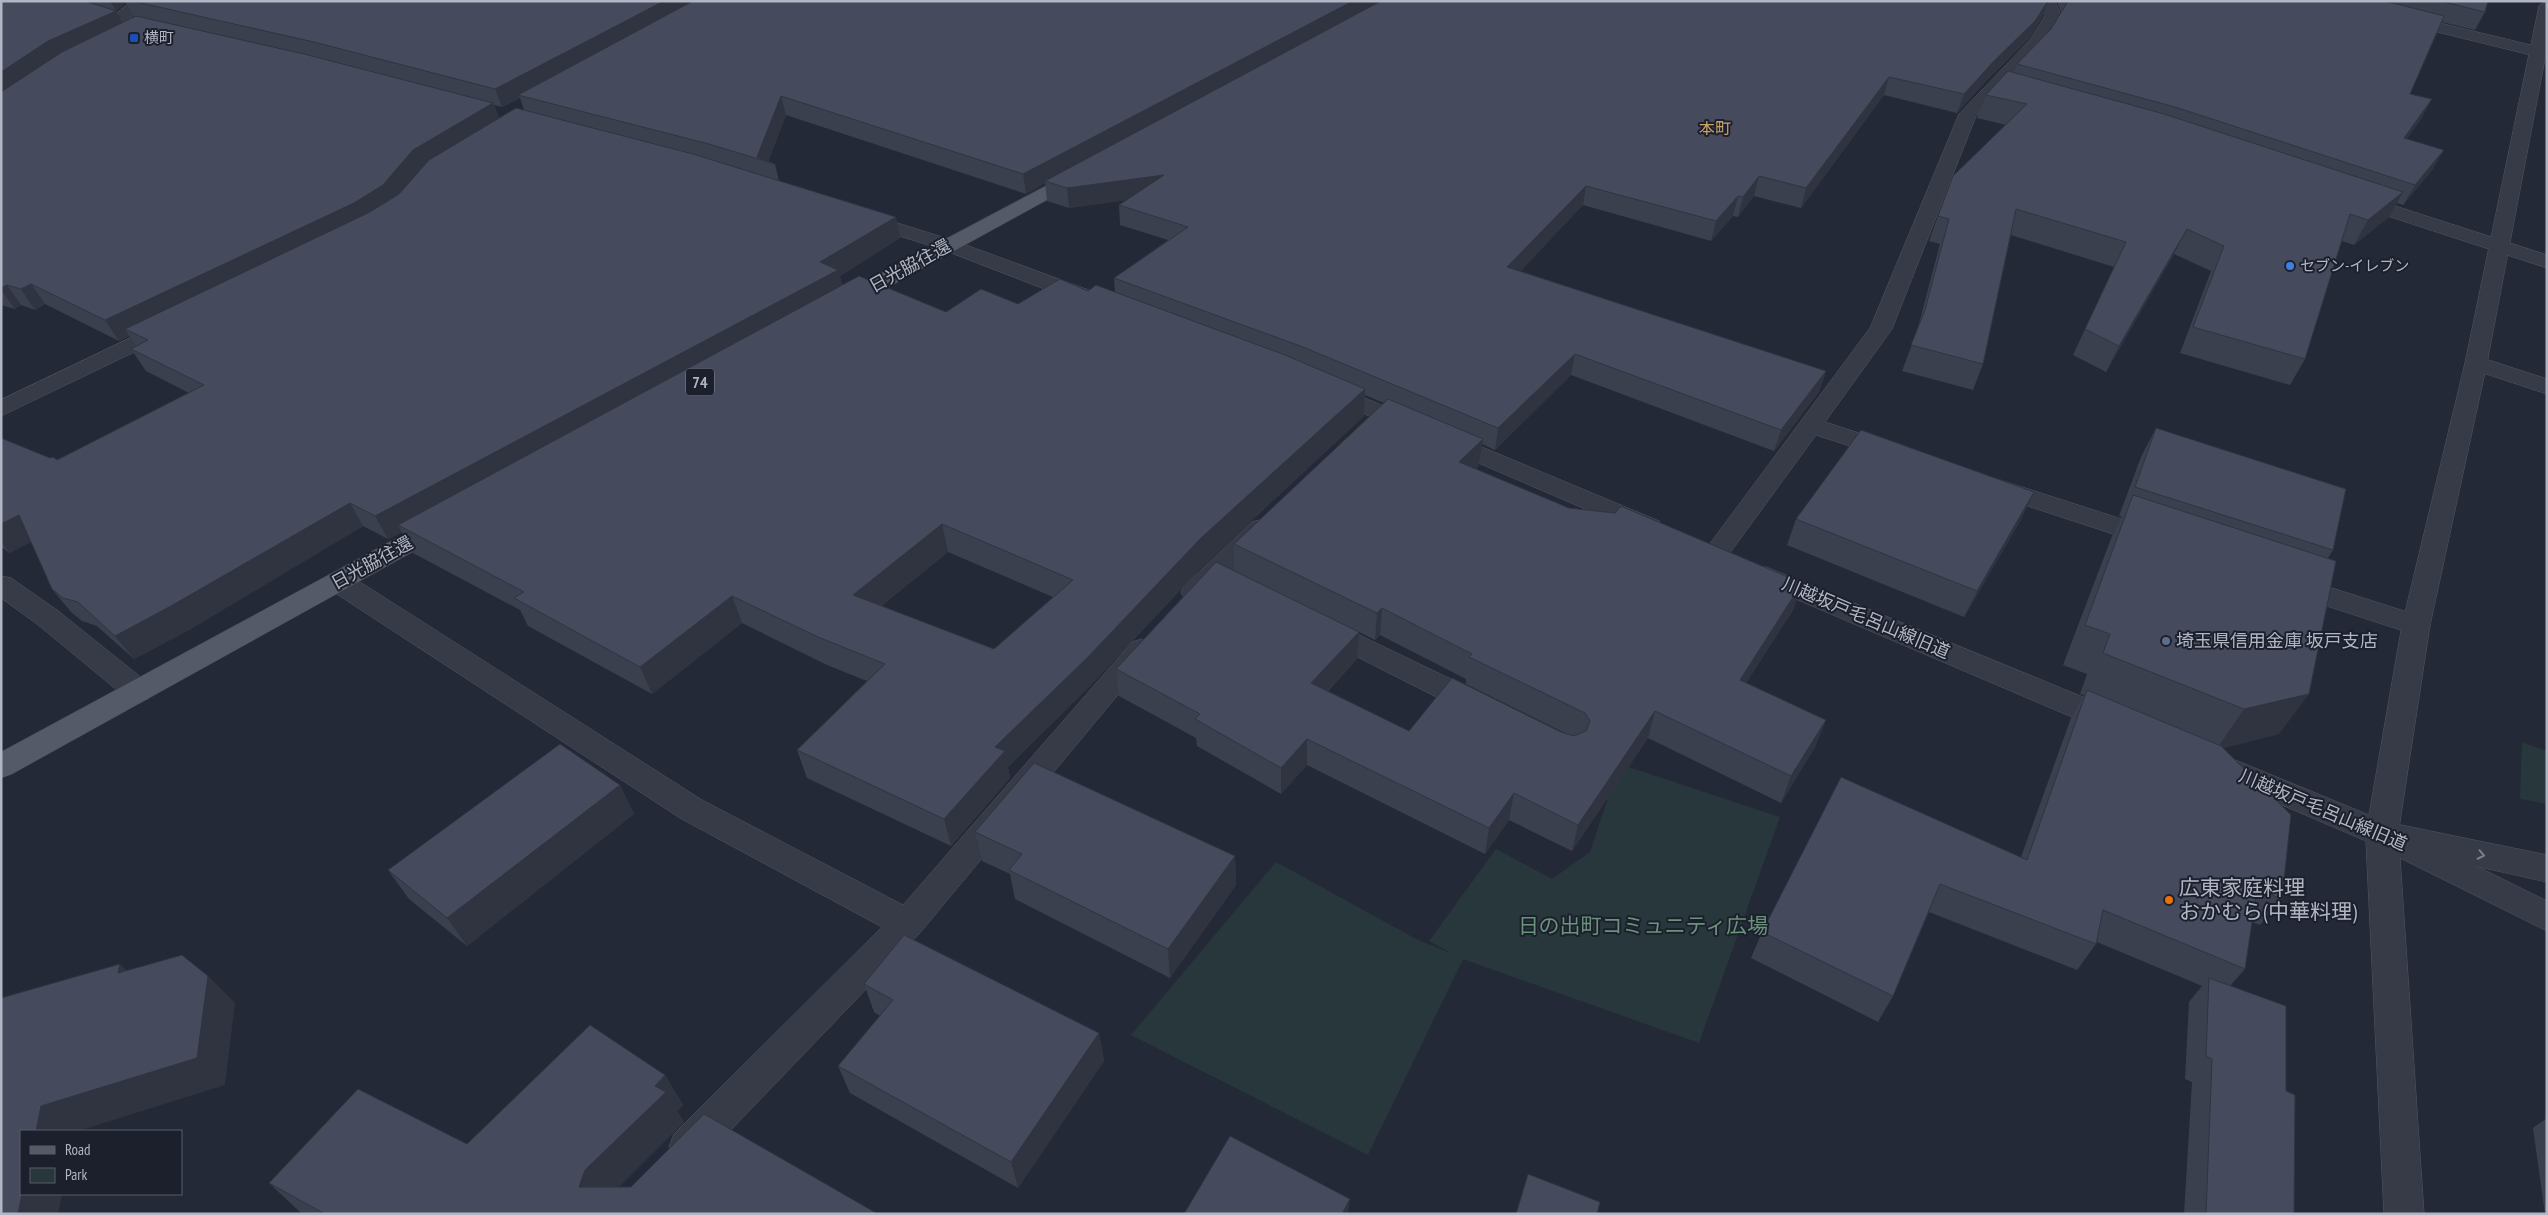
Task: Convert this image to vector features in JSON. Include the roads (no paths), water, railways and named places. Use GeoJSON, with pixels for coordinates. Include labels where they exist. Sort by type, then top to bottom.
{"type":"FeatureCollection","features":[{"type":"Feature","properties":{"kind":"main road","name":"日光脇往還"},"geometry":{"type":"LineString","coordinates":[[826,312],[1096,165]]}},
{"type":"Feature","properties":{"kind":"main road","name":"日光脇往還"},"geometry":{"type":"LineString","coordinates":[[1,766],[461,514]]}},
{"type":"Feature","properties":{"kind":"street"},"geometry":{"type":"LineString","coordinates":[[121,27],[142,1]]}},
{"type":"Feature","properties":{"kind":"street"},"geometry":{"type":"LineString","coordinates":[[1914,460],[1810,425],[1880,329],[1968,114],[2003,88],[2037,43],[2053,16],[2047,1]]}},
{"type":"Feature","properties":{"kind":"street"},"geometry":{"type":"LineString","coordinates":[[2329,1],[2542,52]]}},
{"type":"Feature","properties":{"kind":"street"},"geometry":{"type":"LineString","coordinates":[[2404,1214],[2382,834],[2416,625],[2476,363],[2498,247],[2542,52],[2547,6]]}},
{"type":"Feature","properties":{"kind":"street"},"geometry":{"type":"LineString","coordinates":[[2338,193],[2547,262]]}},
{"type":"Feature","properties":{"kind":"street"},"geometry":{"type":"LineString","coordinates":[[846,213],[948,245],[1107,305]]}},
{"type":"Feature","properties":{"kind":"street"},"geometry":{"type":"LineString","coordinates":[[1,409],[184,320]]}},
{"type":"Feature","properties":{"kind":"street"},"geometry":{"type":"LineString","coordinates":[[2476,363],[2547,387]]}},
{"type":"Feature","properties":{"kind":"street"},"geometry":{"type":"LineString","coordinates":[[1312,383],[1670,536]]}},
{"type":"Feature","properties":{"kind":"street"},"geometry":{"type":"LineString","coordinates":[[1362,433],[1383,414]]}},
{"type":"Feature","properties":{"kind":"street","name":"川越坂戸毛呂山線旧道"},"geometry":{"type":"LineString","coordinates":[[1810,425],[1722,558],[2126,727]]}},
{"type":"Feature","properties":{"kind":"street"},"geometry":{"type":"LineString","coordinates":[[1971,478],[2180,547]]}},
{"type":"Feature","properties":{"kind":"street"},"geometry":{"type":"LineString","coordinates":[[1180,608],[1213,573],[1277,513]]}},
{"type":"Feature","properties":{"kind":"street"},"geometry":{"type":"LineString","coordinates":[[1213,573],[1240,586]]}},
{"type":"Feature","properties":{"kind":"street"},"geometry":{"type":"LineString","coordinates":[[2274,578],[2416,625]]}},
{"type":"Feature","properties":{"kind":"street"},"geometry":{"type":"LineString","coordinates":[[339,582],[690,809],[907,924]]}},
{"type":"Feature","properties":{"kind":"street"},"geometry":{"type":"LineString","coordinates":[[1,585],[47,617],[138,691]]}},
{"type":"Feature","properties":{"kind":"street"},"geometry":{"type":"LineString","coordinates":[[1302,617],[1505,718]]}},
{"type":"Feature","properties":{"kind":"street"},"geometry":{"type":"LineString","coordinates":[[664,1171],[907,924],[1115,679],[1161,629]]}},
{"type":"Feature","properties":{"kind":"street","name":"川越坂戸毛呂山線旧道"},"geometry":{"type":"LineString","coordinates":[[2200,758],[2382,834],[2547,916]]}},
{"type":"Feature","properties":{"kind":"street"},"geometry":{"type":"LineString","coordinates":[[2382,834],[2547,869]]}},
{"type":"Feature","properties":{"kind":"place","name":"横町"},"geometry":{"type":"Point","coordinates":[134,38]}},
{"type":"Feature","properties":{"kind":"place","name":"セブン-イレブン"},"geometry":{"type":"Point","coordinates":[2290,266]}},
{"type":"Feature","properties":{"kind":"place","name":"埼玉県信用金庫 坂戸支店"},"geometry":{"type":"Point","coordinates":[2166,641]}},
{"type":"Feature","properties":{"kind":"place","name":"広東家庭料理 おかむら(中華料理)"},"geometry":{"type":"Point","coordinates":[2169,900]}},
{"type":"Feature","properties":{"kind":"district","name":"本町"},"geometry":{"type":"Point","coordinates":[1715,128]}},
{"type":"Feature","properties":{"kind":"park label","name":"日の出町コミュニティ広場"},"geometry":{"type":"Point","coordinates":[1643,926]}}]}
